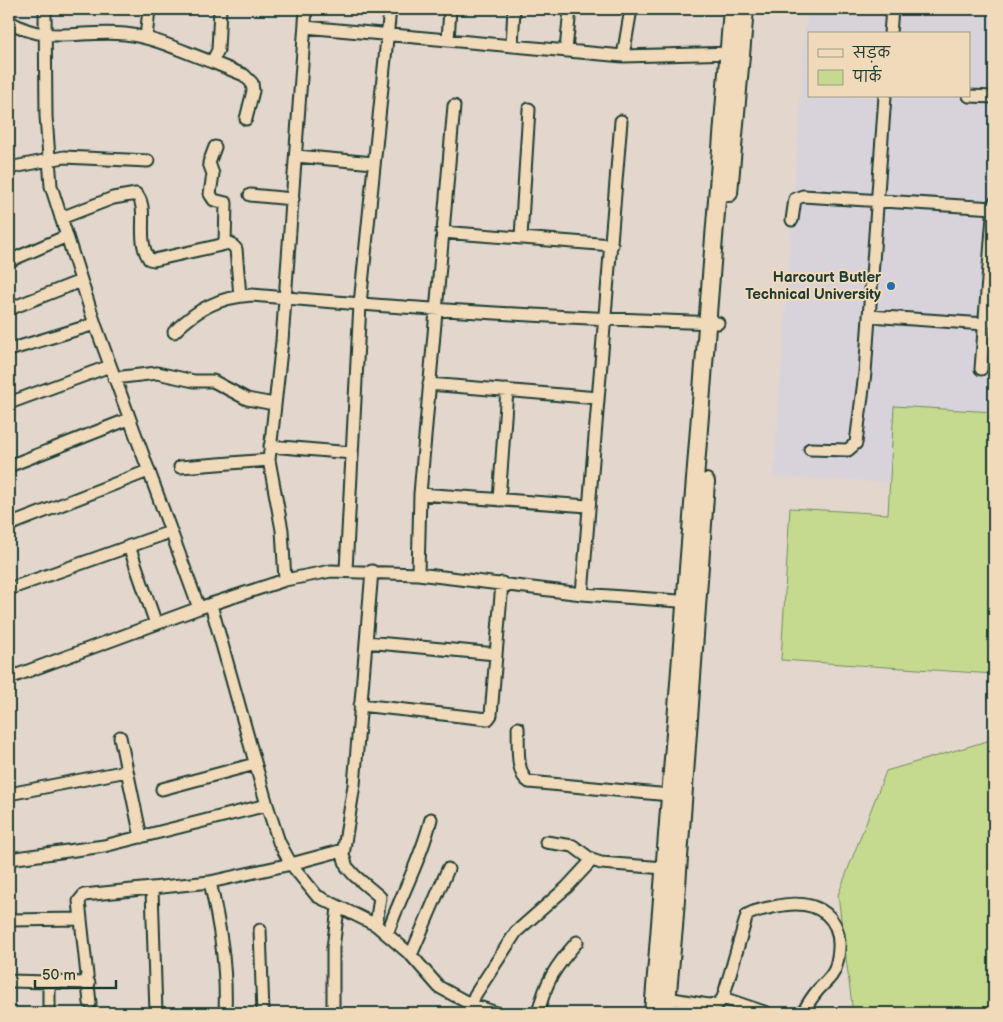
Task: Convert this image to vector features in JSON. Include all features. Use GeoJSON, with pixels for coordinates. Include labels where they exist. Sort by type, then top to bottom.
{"type":"FeatureCollection","features":[{"type":"Feature","properties":{"kind":"street"},"geometry":{"type":"LineString","coordinates":[[45,9],[44,35],[48,159],[51,186],[95,324],[199,608]]}},
{"type":"Feature","properties":{"kind":"street"},"geometry":{"type":"LineString","coordinates":[[146,38],[149,9]]}},
{"type":"Feature","properties":{"kind":"street"},"geometry":{"type":"LineString","coordinates":[[212,62],[218,50],[220,9]]}},
{"type":"Feature","properties":{"kind":"street"},"geometry":{"type":"LineString","coordinates":[[286,580],[282,530],[269,460],[285,298],[306,9]]}},
{"type":"Feature","properties":{"kind":"street"},"geometry":{"type":"LineString","coordinates":[[346,570],[360,304],[390,9]]}},
{"type":"Feature","properties":{"kind":"street"},"geometry":{"type":"LineString","coordinates":[[448,40],[450,9]]}},
{"type":"Feature","properties":{"kind":"street"},"geometry":{"type":"LineString","coordinates":[[512,45],[514,9]]}},
{"type":"Feature","properties":{"kind":"street"},"geometry":{"type":"LineString","coordinates":[[566,50],[570,9]]}},
{"type":"Feature","properties":{"kind":"street"},"geometry":{"type":"LineString","coordinates":[[623,56],[632,9]]}},
{"type":"Feature","properties":{"kind":"street"},"geometry":{"type":"LineString","coordinates":[[732,9],[735,53]]}},
{"type":"Feature","properties":{"kind":"street"},"geometry":{"type":"LineString","coordinates":[[669,861],[735,53],[745,9]]}},
{"type":"Feature","properties":{"kind":"street"},"geometry":{"type":"LineString","coordinates":[[890,32],[892,9]]}},
{"type":"Feature","properties":{"kind":"street"},"geometry":{"type":"LineString","coordinates":[[9,22],[27,32],[44,35],[114,33],[146,38],[212,62],[249,78],[253,92],[246,119]]}},
{"type":"Feature","properties":{"kind":"street"},"geometry":{"type":"LineString","coordinates":[[305,27],[623,56],[735,53]]}},
{"type":"Feature","properties":{"kind":"street"},"geometry":{"type":"LineString","coordinates":[[970,96],[994,97]]}},
{"type":"Feature","properties":{"kind":"street"},"geometry":{"type":"LineString","coordinates":[[810,449],[848,450],[856,443],[865,373],[885,98]]}},
{"type":"Feature","properties":{"kind":"street"},"geometry":{"type":"LineString","coordinates":[[418,574],[420,494],[454,106]]}},
{"type":"Feature","properties":{"kind":"street"},"geometry":{"type":"LineString","coordinates":[[521,237],[530,109]]}},
{"type":"Feature","properties":{"kind":"street"},"geometry":{"type":"LineString","coordinates":[[582,594],[621,121]]}},
{"type":"Feature","properties":{"kind":"street"},"geometry":{"type":"LineString","coordinates":[[214,147],[209,160],[213,174],[210,194],[214,200],[226,203],[225,243]]}},
{"type":"Feature","properties":{"kind":"street"},"geometry":{"type":"LineString","coordinates":[[296,156],[374,163]]}},
{"type":"Feature","properties":{"kind":"street"},"geometry":{"type":"LineString","coordinates":[[9,168],[48,159],[79,157],[148,161]]}},
{"type":"Feature","properties":{"kind":"street"},"geometry":{"type":"LineString","coordinates":[[61,218],[132,193],[138,196],[142,202],[141,233],[149,259],[154,260],[230,243],[236,249],[240,296]]}},
{"type":"Feature","properties":{"kind":"street"},"geometry":{"type":"LineString","coordinates":[[250,195],[293,198]]}},
{"type":"Feature","properties":{"kind":"street"},"geometry":{"type":"LineString","coordinates":[[792,220],[793,203],[798,197],[994,208]]}},
{"type":"Feature","properties":{"kind":"street"},"geometry":{"type":"LineString","coordinates":[[981,369],[994,204]]}},
{"type":"Feature","properties":{"kind":"street"},"geometry":{"type":"LineString","coordinates":[[442,232],[612,245]]}},
{"type":"Feature","properties":{"kind":"street"},"geometry":{"type":"LineString","coordinates":[[9,261],[67,236]]}},
{"type":"Feature","properties":{"kind":"street"},"geometry":{"type":"LineString","coordinates":[[9,309],[81,281]]}},
{"type":"Feature","properties":{"kind":"street"},"geometry":{"type":"LineString","coordinates":[[174,332],[204,307],[240,296],[606,320],[713,323]]}},
{"type":"Feature","properties":{"kind":"street"},"geometry":{"type":"LineString","coordinates":[[869,316],[985,324]]}},
{"type":"Feature","properties":{"kind":"street"},"geometry":{"type":"LineString","coordinates":[[9,350],[95,324]]}},
{"type":"Feature","properties":{"kind":"street"},"geometry":{"type":"LineString","coordinates":[[9,403],[110,366]]}},
{"type":"Feature","properties":{"kind":"street"},"geometry":{"type":"LineString","coordinates":[[114,378],[157,373],[194,382],[213,381],[247,399],[274,404]]}},
{"type":"Feature","properties":{"kind":"street"},"geometry":{"type":"LineString","coordinates":[[429,384],[598,398]]}},
{"type":"Feature","properties":{"kind":"street"},"geometry":{"type":"LineString","coordinates":[[499,500],[507,390]]}},
{"type":"Feature","properties":{"kind":"street"},"geometry":{"type":"LineString","coordinates":[[9,466],[129,419]]}},
{"type":"Feature","properties":{"kind":"street"},"geometry":{"type":"LineString","coordinates":[[270,446],[352,454]]}},
{"type":"Feature","properties":{"kind":"street"},"geometry":{"type":"LineString","coordinates":[[180,467],[269,460]]}},
{"type":"Feature","properties":{"kind":"street"},"geometry":{"type":"LineString","coordinates":[[9,525],[148,471]]}},
{"type":"Feature","properties":{"kind":"street"},"geometry":{"type":"LineString","coordinates":[[420,494],[588,506]]}},
{"type":"Feature","properties":{"kind":"street"},"geometry":{"type":"LineString","coordinates":[[9,589],[170,532]]}},
{"type":"Feature","properties":{"kind":"street"},"geometry":{"type":"LineString","coordinates":[[130,546],[156,624]]}},
{"type":"Feature","properties":{"kind":"street"},"geometry":{"type":"LineString","coordinates":[[9,678],[211,604],[286,580],[346,570],[418,574],[582,594],[690,602]]}},
{"type":"Feature","properties":{"kind":"street"},"geometry":{"type":"LineString","coordinates":[[372,571],[352,798],[343,850],[347,867],[380,897],[376,925]]}},
{"type":"Feature","properties":{"kind":"street"},"geometry":{"type":"LineString","coordinates":[[360,705],[488,719],[490,716],[502,583]]}},
{"type":"Feature","properties":{"kind":"street"},"geometry":{"type":"LineString","coordinates":[[211,604],[267,805],[279,842],[291,864],[317,896],[337,915],[376,925],[411,954],[434,982],[469,1009],[497,1013]]}},
{"type":"Feature","properties":{"kind":"street"},"geometry":{"type":"LineString","coordinates":[[366,642],[496,654]]}},
{"type":"Feature","properties":{"kind":"street"},"geometry":{"type":"LineString","coordinates":[[653,1013],[662,1003],[669,861],[670,795],[685,678]]}},
{"type":"Feature","properties":{"kind":"street"},"geometry":{"type":"LineString","coordinates":[[518,728],[521,771],[525,780],[529,782],[670,795]]}},
{"type":"Feature","properties":{"kind":"street"},"geometry":{"type":"LineString","coordinates":[[120,737],[141,837]]}},
{"type":"Feature","properties":{"kind":"street"},"geometry":{"type":"LineString","coordinates":[[162,789],[255,764]]}},
{"type":"Feature","properties":{"kind":"street"},"geometry":{"type":"LineString","coordinates":[[9,794],[127,771]]}},
{"type":"Feature","properties":{"kind":"street"},"geometry":{"type":"LineString","coordinates":[[9,859],[104,846],[267,805]]}},
{"type":"Feature","properties":{"kind":"street"},"geometry":{"type":"LineString","coordinates":[[387,934],[404,888],[421,855],[431,819]]}},
{"type":"Feature","properties":{"kind":"street"},"geometry":{"type":"LineString","coordinates":[[546,842],[573,846],[592,860],[601,863],[669,861]]}},
{"type":"Feature","properties":{"kind":"street"},"geometry":{"type":"LineString","coordinates":[[90,1003],[90,983],[80,919],[80,901],[84,895],[210,882],[343,850]]}},
{"type":"Feature","properties":{"kind":"street"},"geometry":{"type":"LineString","coordinates":[[469,1009],[516,932],[576,879],[592,860]]}},
{"type":"Feature","properties":{"kind":"street"},"geometry":{"type":"LineString","coordinates":[[411,954],[448,869]]}},
{"type":"Feature","properties":{"kind":"street"},"geometry":{"type":"LineString","coordinates":[[210,882],[223,941],[225,1013]]}},
{"type":"Feature","properties":{"kind":"street"},"geometry":{"type":"LineString","coordinates":[[152,889],[156,1013]]}},
{"type":"Feature","properties":{"kind":"street"},"geometry":{"type":"LineString","coordinates":[[662,1003],[718,1004],[723,998],[747,915],[784,904],[809,904],[834,922],[838,943],[837,962],[834,973],[816,991],[803,1013]]}},
{"type":"Feature","properties":{"kind":"street"},"geometry":{"type":"LineString","coordinates":[[333,1013],[333,948],[337,915]]}},
{"type":"Feature","properties":{"kind":"street"},"geometry":{"type":"LineString","coordinates":[[9,920],[80,919]]}},
{"type":"Feature","properties":{"kind":"street"},"geometry":{"type":"LineString","coordinates":[[260,930],[263,1013]]}},
{"type":"Feature","properties":{"kind":"street"},"geometry":{"type":"LineString","coordinates":[[538,1013],[546,984],[555,967],[576,942]]}},
{"type":"Feature","properties":{"kind":"street"},"geometry":{"type":"LineString","coordinates":[[49,981],[49,1013]]}},
{"type":"Feature","properties":{"kind":"street"},"geometry":{"type":"LineString","coordinates":[[9,982],[90,983]]}},
{"type":"Feature","properties":{"kind":"street"},"geometry":{"type":"LineString","coordinates":[[723,998],[767,1013]]}},
{"type":"Feature","properties":{"kind":"shaded area","name":"Harcourt Butler Technical University"},"geometry":{"type":"Polygon","coordinates":[[[807,9],[994,9],[994,493],[868,481],[774,477],[807,9]]]}},
{"type":"Feature","properties":{"kind":"green space"},"geometry":{"type":"Polygon","coordinates":[[[894,406],[994,412],[994,674],[781,660],[790,508],[888,514],[894,406]]]}},
{"type":"Feature","properties":{"kind":"green space"},"geometry":{"type":"Polygon","coordinates":[[[994,739],[994,1013],[853,1013],[838,895],[886,771],[994,739]]]}},
{"type":"Feature","properties":{"kind":"place","name":"Harcourt Butler Technical University"},"geometry":{"type":"Point","coordinates":[891,286]}}]}
